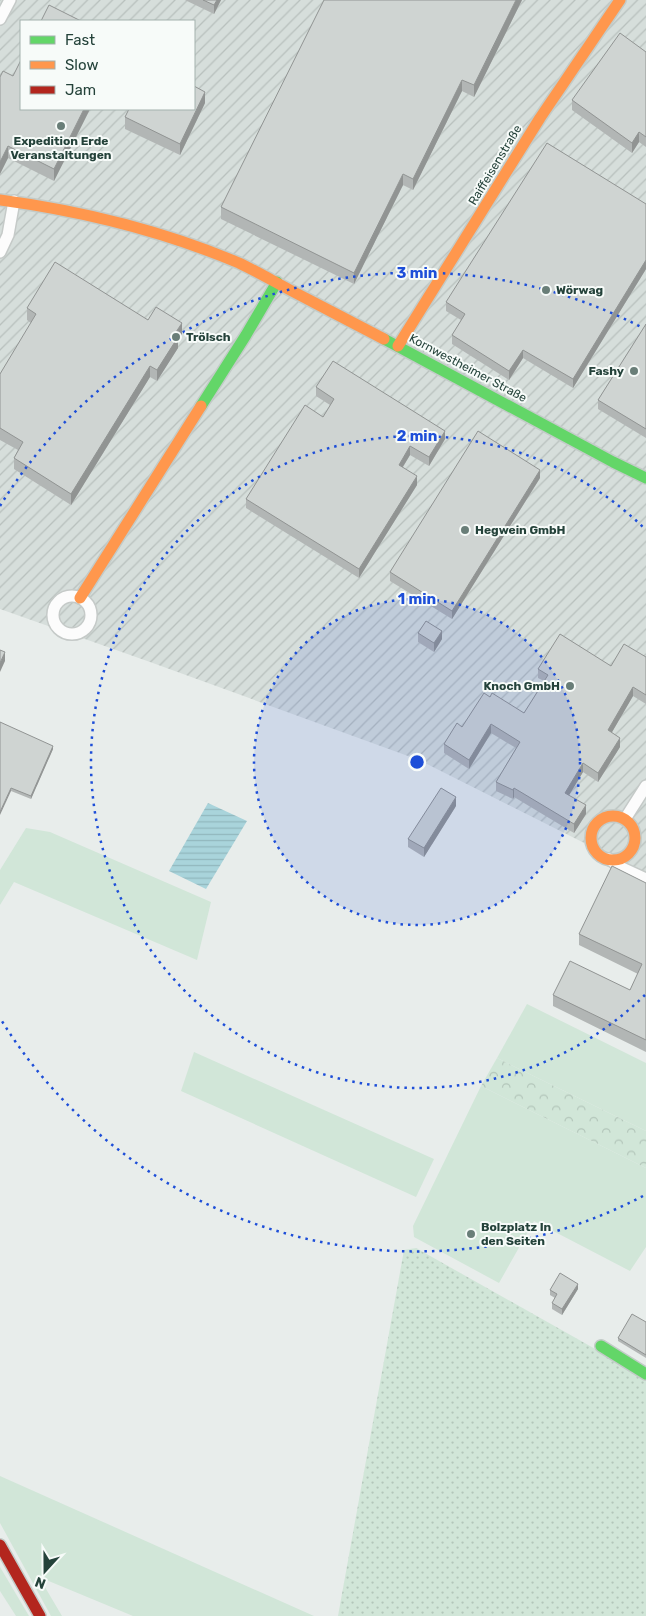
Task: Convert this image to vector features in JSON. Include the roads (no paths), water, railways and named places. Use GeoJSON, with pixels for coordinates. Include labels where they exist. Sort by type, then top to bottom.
{"type":"FeatureCollection","features":[{"type":"Feature","properties":{"kind":"street"},"geometry":{"type":"LineString","coordinates":[[0,20],[10,0]]}},
{"type":"Feature","properties":{"kind":"street","name":"Raiffeisenstraße"},"geometry":{"type":"LineString","coordinates":[[398,346],[540,118],[620,0]]}},
{"type":"Feature","properties":{"kind":"street","name":"Kornwestheimer Straße"},"geometry":{"type":"LineString","coordinates":[[0,200],[14,201],[109,221],[210,251],[241,264],[646,478]]}},
{"type":"Feature","properties":{"kind":"street"},"geometry":{"type":"LineString","coordinates":[[0,252],[8,235],[14,201]]}},
{"type":"Feature","properties":{"kind":"street"},"geometry":{"type":"LineString","coordinates":[[80,598],[246,335],[277,282]]}},
{"type":"Feature","properties":{"kind":"street"},"geometry":{"type":"LineString","coordinates":[[625,819],[646,786]]}},
{"type":"Feature","properties":{"kind":"street"},"geometry":{"type":"LineString","coordinates":[[609,859],[620,858],[628,853],[634,845],[635,836],[632,826],[625,819],[616,816],[607,816],[598,821],[592,829],[590,838],[593,847],[599,855],[646,879]]}},
{"type":"Feature","properties":{"kind":"street"},"geometry":{"type":"LineString","coordinates":[[601,1346],[646,1374]]}},
{"type":"Feature","properties":{"kind":"street"},"geometry":{"type":"LineString","coordinates":[[0,1545],[40,1616]]}},
{"type":"Feature","properties":{"kind":"water"},"geometry":{"type":"Polygon","coordinates":[[[208,803],[247,821],[206,889],[169,871],[208,803]]]}},
{"type":"Feature","properties":{"kind":"place","name":"Expedition Erde Veranstaltungen"},"geometry":{"type":"Point","coordinates":[61,126]}},
{"type":"Feature","properties":{"kind":"place","name":"Wörwag"},"geometry":{"type":"Point","coordinates":[546,290]}},
{"type":"Feature","properties":{"kind":"place","name":"Trölsch"},"geometry":{"type":"Point","coordinates":[176,337]}},
{"type":"Feature","properties":{"kind":"place","name":"Fashy"},"geometry":{"type":"Point","coordinates":[634,371]}},
{"type":"Feature","properties":{"kind":"place","name":"Hegwein GmbH"},"geometry":{"type":"Point","coordinates":[465,530]}},
{"type":"Feature","properties":{"kind":"place","name":"Knoch GmbH"},"geometry":{"type":"Point","coordinates":[570,686]}},
{"type":"Feature","properties":{"kind":"place","name":"Bolzplatz In den Seiten"},"geometry":{"type":"Point","coordinates":[471,1234]}}]}
